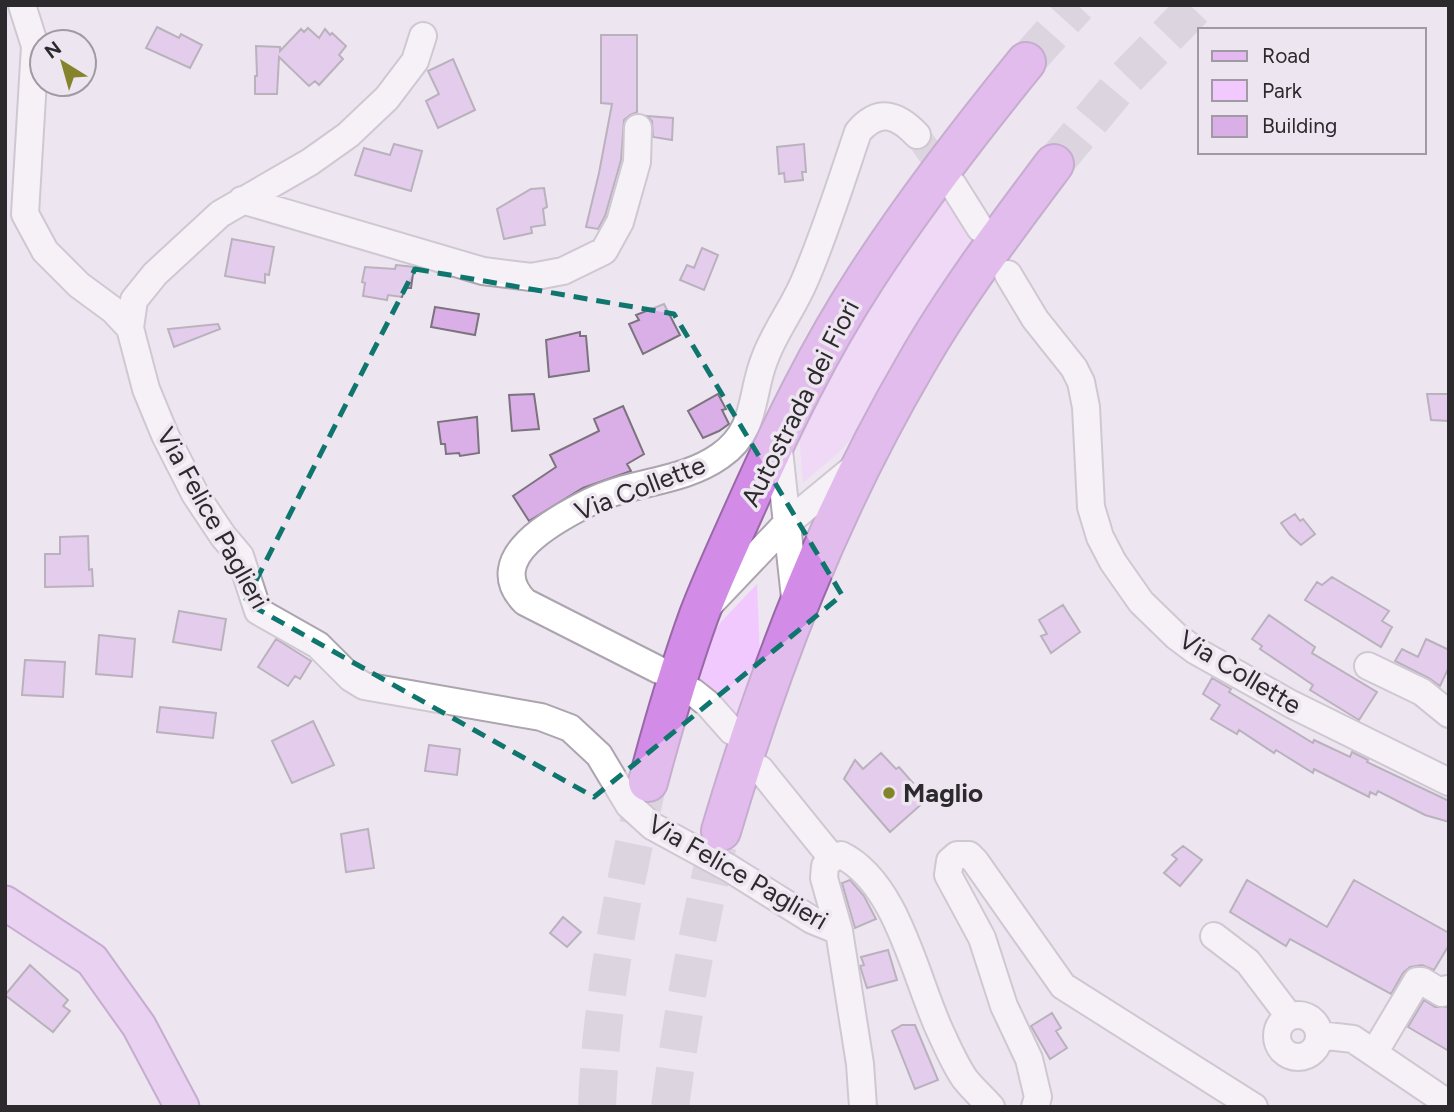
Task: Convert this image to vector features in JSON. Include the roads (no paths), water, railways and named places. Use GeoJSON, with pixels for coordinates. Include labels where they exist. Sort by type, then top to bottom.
{"type":"FeatureCollection","features":[{"type":"Feature","properties":{"kind":"highway","name":"Autostrada dei Fiori"},"geometry":{"type":"LineString","coordinates":[[648,782],[699,615],[778,436],[819,357],[864,280],[914,205],[1026,62]]}},
{"type":"Feature","properties":{"kind":"highway"},"geometry":{"type":"LineString","coordinates":[[721,831],[767,685],[796,607],[863,460],[917,362],[959,296],[1054,164]]}},
{"type":"Feature","properties":{"kind":"main road"},"geometry":{"type":"LineString","coordinates":[[5,904],[92,960],[139,1026],[182,1107]]}},
{"type":"Feature","properties":{"kind":"street"},"geometry":{"type":"LineString","coordinates":[[22,5],[35,46],[25,214],[45,251],[79,285],[113,310],[130,328]]}},
{"type":"Feature","properties":{"kind":"street"},"geometry":{"type":"LineString","coordinates":[[130,328],[134,300],[155,274],[204,228],[242,200],[310,162],[348,135],[387,99],[415,61],[423,36]]}},
{"type":"Feature","properties":{"kind":"street","name":"Via Collette"},"geometry":{"type":"LineString","coordinates":[[659,670],[526,602],[514,587],[514,559],[538,533],[591,501],[647,482],[688,472],[720,456],[741,436],[754,407],[764,359],[804,282],[858,132],[869,121],[884,116],[905,124],[917,135]]}},
{"type":"Feature","properties":{"kind":"street"},"geometry":{"type":"LineString","coordinates":[[242,200],[483,271],[531,277],[564,271],[604,251],[620,222],[637,162],[638,128]]}},
{"type":"Feature","properties":{"kind":"street"},"geometry":{"type":"LineString","coordinates":[[953,186],[980,228]]}},
{"type":"Feature","properties":{"kind":"street","name":"Via Collette"},"geometry":{"type":"LineString","coordinates":[[1007,274],[1035,319],[1074,368],[1081,382],[1086,407],[1091,507],[1100,537],[1113,562],[1141,602],[1167,628],[1196,651],[1291,704],[1449,782]]}},
{"type":"Feature","properties":{"kind":"street","name":"Via Felice Paglieri"},"geometry":{"type":"LineString","coordinates":[[130,328],[146,389],[165,435],[195,494],[240,556],[258,611],[318,645],[351,678],[364,686],[541,716],[570,728],[599,755],[629,805],[652,826],[729,868],[812,920],[839,931]]}},
{"type":"Feature","properties":{"kind":"street"},"geometry":{"type":"LineString","coordinates":[[778,436],[796,607]]}},
{"type":"Feature","properties":{"kind":"street"},"geometry":{"type":"LineString","coordinates":[[699,615],[786,524],[863,460]]}},
{"type":"Feature","properties":{"kind":"street"},"geometry":{"type":"LineString","coordinates":[[1368,666],[1422,692],[1449,714]]}},
{"type":"Feature","properties":{"kind":"street"},"geometry":{"type":"LineString","coordinates":[[693,692],[708,704],[732,731]]}},
{"type":"Feature","properties":{"kind":"street"},"geometry":{"type":"LineString","coordinates":[[760,769],[832,858]]}},
{"type":"Feature","properties":{"kind":"street"},"geometry":{"type":"LineString","coordinates":[[863,1107],[860,1064],[839,931],[824,878],[825,866],[832,858],[841,855],[856,862],[884,897],[910,954],[939,1030],[964,1077],[991,1107]]}},
{"type":"Feature","properties":{"kind":"street"},"geometry":{"type":"LineString","coordinates":[[1035,1107],[1038,1097],[1029,1059],[1004,1006],[982,938],[948,875],[950,861],[957,855],[969,855],[975,860],[1063,986],[1240,1103]]}},
{"type":"Feature","properties":{"kind":"street"},"geometry":{"type":"LineString","coordinates":[[1214,936],[1248,962],[1289,1016]]}},
{"type":"Feature","properties":{"kind":"street"},"geometry":{"type":"LineString","coordinates":[[1374,1053],[1417,981],[1422,981],[1442,993],[1447,989]]}},
{"type":"Feature","properties":{"kind":"street"},"geometry":{"type":"LineString","coordinates":[[1303,1015],[1318,1029],[1315,1049],[1310,1054],[1290,1056],[1279,1046],[1279,1026],[1289,1016],[1303,1015]]}},
{"type":"Feature","properties":{"kind":"street"},"geometry":{"type":"LineString","coordinates":[[1319,1035],[1353,1040],[1449,1104]]}},
{"type":"Feature","properties":{"kind":"tunnel"},"geometry":{"type":"LineString","coordinates":[[1026,62],[1077,5]]}},
{"type":"Feature","properties":{"kind":"tunnel"},"geometry":{"type":"LineString","coordinates":[[1054,164],[1125,79],[1197,5]]}},
{"type":"Feature","properties":{"kind":"tunnel"},"geometry":{"type":"LineString","coordinates":[[917,135],[951,182]]}},
{"type":"Feature","properties":{"kind":"tunnel"},"geometry":{"type":"LineString","coordinates":[[597,1107],[608,984],[630,862],[648,782]]}},
{"type":"Feature","properties":{"kind":"tunnel"},"geometry":{"type":"LineString","coordinates":[[670,1107],[692,969],[721,831]]}},
{"type":"Feature","properties":{"kind":"place","name":"Maglio"},"geometry":{"type":"Point","coordinates":[889,793]}}]}
